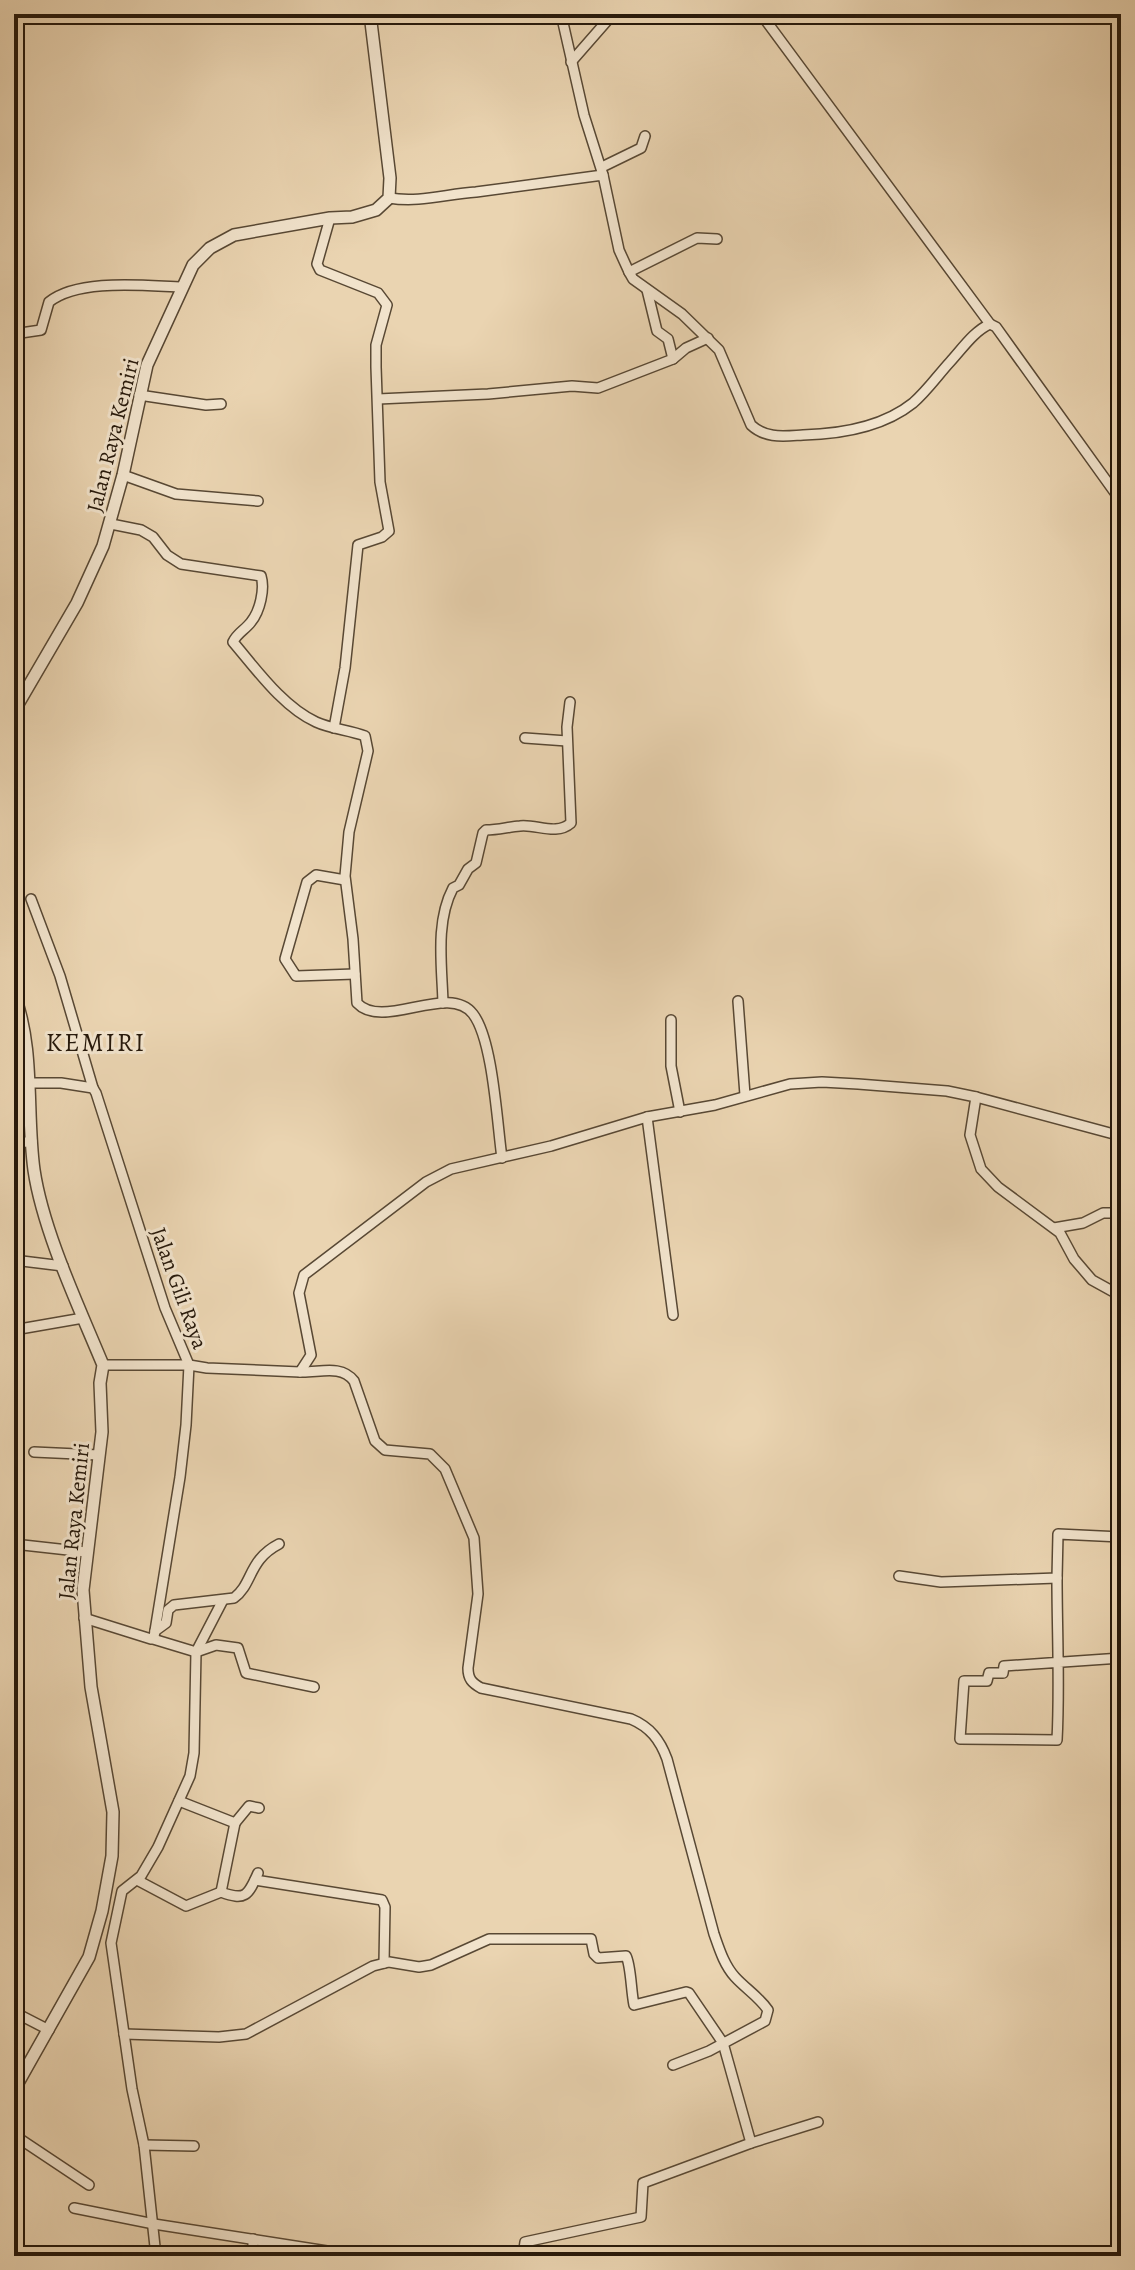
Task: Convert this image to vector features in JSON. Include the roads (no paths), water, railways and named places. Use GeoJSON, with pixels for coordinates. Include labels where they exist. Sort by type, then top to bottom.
{"type":"FeatureCollection","features":[{"type":"Feature","properties":{"kind":"street"},"geometry":{"type":"LineString","coordinates":[[561,14],[619,250],[629,272],[633,279],[682,314],[719,350],[751,425],[760,433],[772,436],[830,435],[894,416],[914,402],[976,334],[990,324]]}},
{"type":"Feature","properties":{"kind":"street"},"geometry":{"type":"LineString","coordinates":[[571,62],[613,14]]}},
{"type":"Feature","properties":{"kind":"street"},"geometry":{"type":"LineString","coordinates":[[761,14],[990,324],[996,327],[1121,501]]}},
{"type":"Feature","properties":{"kind":"street"},"geometry":{"type":"LineString","coordinates":[[444,15],[370,17],[390,178],[389,198],[419,201],[602,171],[641,148],[645,136]]}},
{"type":"Feature","properties":{"kind":"street","name":"Jalan Raya Kemiri"},"geometry":{"type":"LineString","coordinates":[[14,711],[92,572],[111,524],[147,365],[193,265],[210,248],[234,235],[352,217],[376,210],[389,198]]}},
{"type":"Feature","properties":{"kind":"street"},"geometry":{"type":"LineString","coordinates":[[330,218],[317,264],[320,270],[380,294],[387,305],[376,345],[380,482],[389,531],[382,537],[358,545],[345,668],[334,728]]}},
{"type":"Feature","properties":{"kind":"street"},"geometry":{"type":"LineString","coordinates":[[629,272],[697,238],[717,239]]}},
{"type":"Feature","properties":{"kind":"street"},"geometry":{"type":"LineString","coordinates":[[14,334],[41,330],[49,302],[64,294],[112,286],[183,287]]}},
{"type":"Feature","properties":{"kind":"street"},"geometry":{"type":"LineString","coordinates":[[647,290],[657,331],[668,339],[673,359]]}},
{"type":"Feature","properties":{"kind":"street"},"geometry":{"type":"LineString","coordinates":[[378,399],[572,386],[598,388],[673,359],[686,348],[708,338]]}},
{"type":"Feature","properties":{"kind":"street"},"geometry":{"type":"LineString","coordinates":[[139,395],[206,405],[221,404]]}},
{"type":"Feature","properties":{"kind":"street"},"geometry":{"type":"LineString","coordinates":[[123,475],[176,494],[258,501]]}},
{"type":"Feature","properties":{"kind":"street"},"geometry":{"type":"LineString","coordinates":[[111,524],[141,530],[153,537],[167,555],[181,564],[261,576],[263,586],[258,607],[251,622],[237,633],[233,642],[271,685],[303,714],[315,722],[365,736],[368,751],[349,832],[345,880],[357,1003],[371,1013],[443,1003],[466,1007],[472,1012],[486,1047],[502,1158]]}},
{"type":"Feature","properties":{"kind":"street"},"geometry":{"type":"LineString","coordinates":[[443,1003],[444,912],[453,888],[476,863],[483,833],[523,825],[555,830],[571,823],[567,741],[570,702]]}},
{"type":"Feature","properties":{"kind":"street"},"geometry":{"type":"LineString","coordinates":[[525,738],[567,741]]}},
{"type":"Feature","properties":{"kind":"street"},"geometry":{"type":"LineString","coordinates":[[345,880],[316,875],[307,882],[285,959],[296,976],[355,974]]}},
{"type":"Feature","properties":{"kind":"street","name":"Jalan Gili Raya"},"geometry":{"type":"LineString","coordinates":[[31,899],[60,976],[165,1308],[189,1365],[180,1477],[154,1635]]}},
{"type":"Feature","properties":{"kind":"street","name":"Jalan Raya Kemiri"},"geometry":{"type":"LineString","coordinates":[[14,994],[22,1023],[40,1200],[103,1365],[100,1383],[102,1432],[86,1552],[84,1618],[91,1687],[114,1833],[102,1911],[104,1943],[81,1973],[14,2090]]}},
{"type":"Feature","properties":{"kind":"street"},"geometry":{"type":"LineString","coordinates":[[738,1001],[745,1095]]}},
{"type":"Feature","properties":{"kind":"street"},"geometry":{"type":"LineString","coordinates":[[671,1020],[671,1066],[680,1112]]}},
{"type":"Feature","properties":{"kind":"street"},"geometry":{"type":"LineString","coordinates":[[300,1372],[311,1355],[299,1293],[304,1275],[426,1182],[451,1169],[502,1158],[647,1117],[680,1112],[790,1084],[822,1082],[947,1091],[1121,1136]]}},
{"type":"Feature","properties":{"kind":"street"},"geometry":{"type":"LineString","coordinates":[[29,1083],[61,1083],[93,1088]]}},
{"type":"Feature","properties":{"kind":"street"},"geometry":{"type":"LineString","coordinates":[[976,1097],[970,1135],[981,1169],[998,1187],[1054,1228],[1092,1280],[1121,1296]]}},
{"type":"Feature","properties":{"kind":"street"},"geometry":{"type":"LineString","coordinates":[[647,1117],[673,1315]]}},
{"type":"Feature","properties":{"kind":"street"},"geometry":{"type":"LineString","coordinates":[[14,1144],[32,1141]]}},
{"type":"Feature","properties":{"kind":"street"},"geometry":{"type":"LineString","coordinates":[[1054,1228],[1083,1223],[1103,1213],[1121,1213]]}},
{"type":"Feature","properties":{"kind":"street"},"geometry":{"type":"LineString","coordinates":[[14,1262],[63,1266]]}},
{"type":"Feature","properties":{"kind":"street"},"geometry":{"type":"LineString","coordinates":[[14,1330],[83,1318]]}},
{"type":"Feature","properties":{"kind":"street"},"geometry":{"type":"LineString","coordinates":[[103,1365],[189,1365],[348,1373],[379,1446],[385,1450],[430,1454],[445,1469],[474,1538],[478,1594],[468,1677],[481,1688],[631,1719],[656,1736],[667,1759],[722,1957],[734,1976],[758,1995],[768,2010],[765,2021],[673,2065]]}},
{"type":"Feature","properties":{"kind":"street"},"geometry":{"type":"LineString","coordinates":[[34,1452],[99,1455]]}},
{"type":"Feature","properties":{"kind":"street"},"geometry":{"type":"LineString","coordinates":[[1121,1537],[1058,1534],[1057,1578],[1057,1663],[1057,1740],[960,1739],[964,1681],[988,1681],[989,1673],[1003,1673],[1004,1666],[1057,1663],[1121,1658]]}},
{"type":"Feature","properties":{"kind":"street"},"geometry":{"type":"LineString","coordinates":[[14,1544],[86,1552]]}},
{"type":"Feature","properties":{"kind":"street"},"geometry":{"type":"LineString","coordinates":[[154,1635],[166,1623],[168,1610],[174,1605],[223,1600],[239,1594],[257,1561],[267,1550],[279,1544]]}},
{"type":"Feature","properties":{"kind":"street"},"geometry":{"type":"LineString","coordinates":[[899,1576],[941,1582],[1057,1578]]}},
{"type":"Feature","properties":{"kind":"street"},"geometry":{"type":"LineString","coordinates":[[156,2256],[144,2145],[104,1943],[122,1891],[137,1880],[164,1837],[190,1776],[194,1753],[196,1652],[204,1642],[223,1600]]}},
{"type":"Feature","properties":{"kind":"street"},"geometry":{"type":"LineString","coordinates":[[84,1618],[154,1635],[196,1652],[216,1645],[234,1647],[240,1651],[244,1670],[249,1674],[314,1687]]}},
{"type":"Feature","properties":{"kind":"street"},"geometry":{"type":"LineString","coordinates":[[179,1801],[235,1823]]}},
{"type":"Feature","properties":{"kind":"street"},"geometry":{"type":"LineString","coordinates":[[221,1892],[235,1823],[249,1806],[259,1808]]}},
{"type":"Feature","properties":{"kind":"street"},"geometry":{"type":"LineString","coordinates":[[137,1880],[186,1906],[221,1892],[234,1897],[243,1896],[251,1889],[256,1876],[382,1900],[385,1907],[384,1963]]}},
{"type":"Feature","properties":{"kind":"street"},"geometry":{"type":"LineString","coordinates":[[124,2034],[219,2037],[246,2034],[373,1966],[384,1963],[419,1967],[431,1965],[489,1939],[591,1939],[598,1958],[628,1957],[631,1966],[628,1978],[634,2005],[689,1993],[723,2043],[751,2143]]}},
{"type":"Feature","properties":{"kind":"street"},"geometry":{"type":"LineString","coordinates":[[14,2012],[49,2030]]}},
{"type":"Feature","properties":{"kind":"street"},"geometry":{"type":"LineString","coordinates":[[523,2256],[525,2242],[641,2217],[643,2183],[818,2122]]}},
{"type":"Feature","properties":{"kind":"street"},"geometry":{"type":"LineString","coordinates":[[14,2135],[89,2185]]}},
{"type":"Feature","properties":{"kind":"street"},"geometry":{"type":"LineString","coordinates":[[144,2145],[194,2146]]}},
{"type":"Feature","properties":{"kind":"street"},"geometry":{"type":"LineString","coordinates":[[74,2208],[154,2224],[359,2256]]}},
{"type":"Feature","properties":{"kind":"street"},"geometry":{"type":"LineString","coordinates":[[253,2239],[253,2256]]}},
{"type":"Feature","properties":{"kind":"district","name":"KEMIRI"},"geometry":{"type":"Point","coordinates":[96,1042]}}]}
